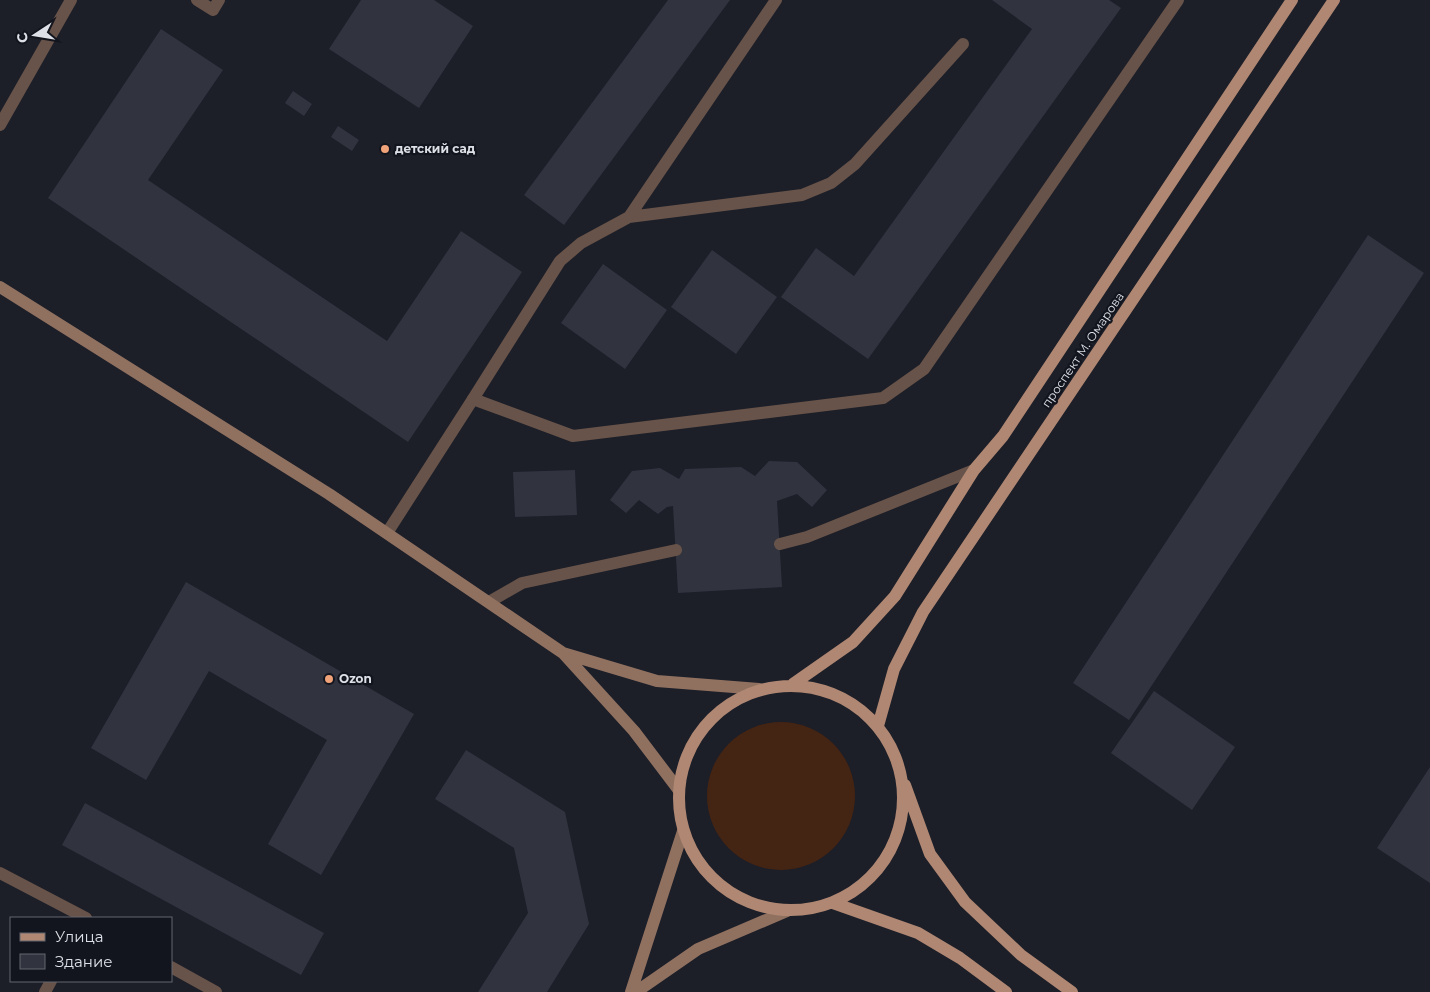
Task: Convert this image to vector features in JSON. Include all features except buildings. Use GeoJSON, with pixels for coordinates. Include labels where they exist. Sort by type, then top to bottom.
{"type":"FeatureCollection","features":[{"type":"Feature","properties":{"kind":"main road","name":"проспект М. Омарова"},"geometry":{"type":"LineString","coordinates":[[793,684],[853,642],[895,596],[974,470],[1003,436],[1292,0]]}},
{"type":"Feature","properties":{"kind":"main road","name":"проспект М. Омарова"},"geometry":{"type":"LineString","coordinates":[[878,726],[894,669],[923,612],[1334,0]]}},
{"type":"Feature","properties":{"kind":"main road"},"geometry":{"type":"LineString","coordinates":[[901,774],[903,814],[891,851],[866,882],[833,903],[787,911],[752,904],[722,888],[698,862],[683,831],[678,789],[691,745],[719,711],[759,689],[793,684],[825,690],[854,704],[878,726],[901,774],[930,854],[965,902],[1021,955],[1072,992]]}},
{"type":"Feature","properties":{"kind":"main road"},"geometry":{"type":"LineString","coordinates":[[833,903],[918,934],[960,958],[1006,992]]}},
{"type":"Feature","properties":{"kind":"street"},"geometry":{"type":"LineString","coordinates":[[0,125],[71,0]]}},
{"type":"Feature","properties":{"kind":"street"},"geometry":{"type":"LineString","coordinates":[[196,0],[213,10],[219,0]]}},
{"type":"Feature","properties":{"kind":"street"},"geometry":{"type":"LineString","coordinates":[[628,216],[776,0]]}},
{"type":"Feature","properties":{"kind":"street"},"geometry":{"type":"LineString","coordinates":[[473,399],[573,436],[883,398],[924,369],[1178,0]]}},
{"type":"Feature","properties":{"kind":"street"},"geometry":{"type":"LineString","coordinates":[[387,533],[560,261],[581,243],[628,216],[802,195],[831,183],[855,164],[963,44]]}},
{"type":"Feature","properties":{"kind":"street"},"geometry":{"type":"LineString","coordinates":[[0,287],[329,494],[563,653],[634,731],[678,789]]}},
{"type":"Feature","properties":{"kind":"street"},"geometry":{"type":"LineString","coordinates":[[780,544],[807,536],[974,470]]}},
{"type":"Feature","properties":{"kind":"street"},"geometry":{"type":"LineString","coordinates":[[488,602],[522,584],[676,550]]}},
{"type":"Feature","properties":{"kind":"street"},"geometry":{"type":"LineString","coordinates":[[563,653],[657,681],[759,689]]}},
{"type":"Feature","properties":{"kind":"street"},"geometry":{"type":"LineString","coordinates":[[631,992],[683,831]]}},
{"type":"Feature","properties":{"kind":"street"},"geometry":{"type":"LineString","coordinates":[[0,873],[83,917]]}},
{"type":"Feature","properties":{"kind":"street"},"geometry":{"type":"LineString","coordinates":[[636,992],[698,949],[787,911]]}},
{"type":"Feature","properties":{"kind":"street"},"geometry":{"type":"LineString","coordinates":[[172,968],[216,992]]}},
{"type":"Feature","properties":{"kind":"shaded area"},"geometry":{"type":"Polygon","coordinates":[[[781,722],[809,728],[833,744],[849,768],[855,796],[849,824],[833,848],[809,864],[781,870],[753,864],[729,848],[713,824],[707,796],[713,768],[729,744],[753,728],[781,722]]]}},
{"type":"Feature","properties":{"kind":"place","name":"детский сад"},"geometry":{"type":"Point","coordinates":[385,149]}},
{"type":"Feature","properties":{"kind":"place","name":"Ozon"},"geometry":{"type":"Point","coordinates":[329,679]}}]}
